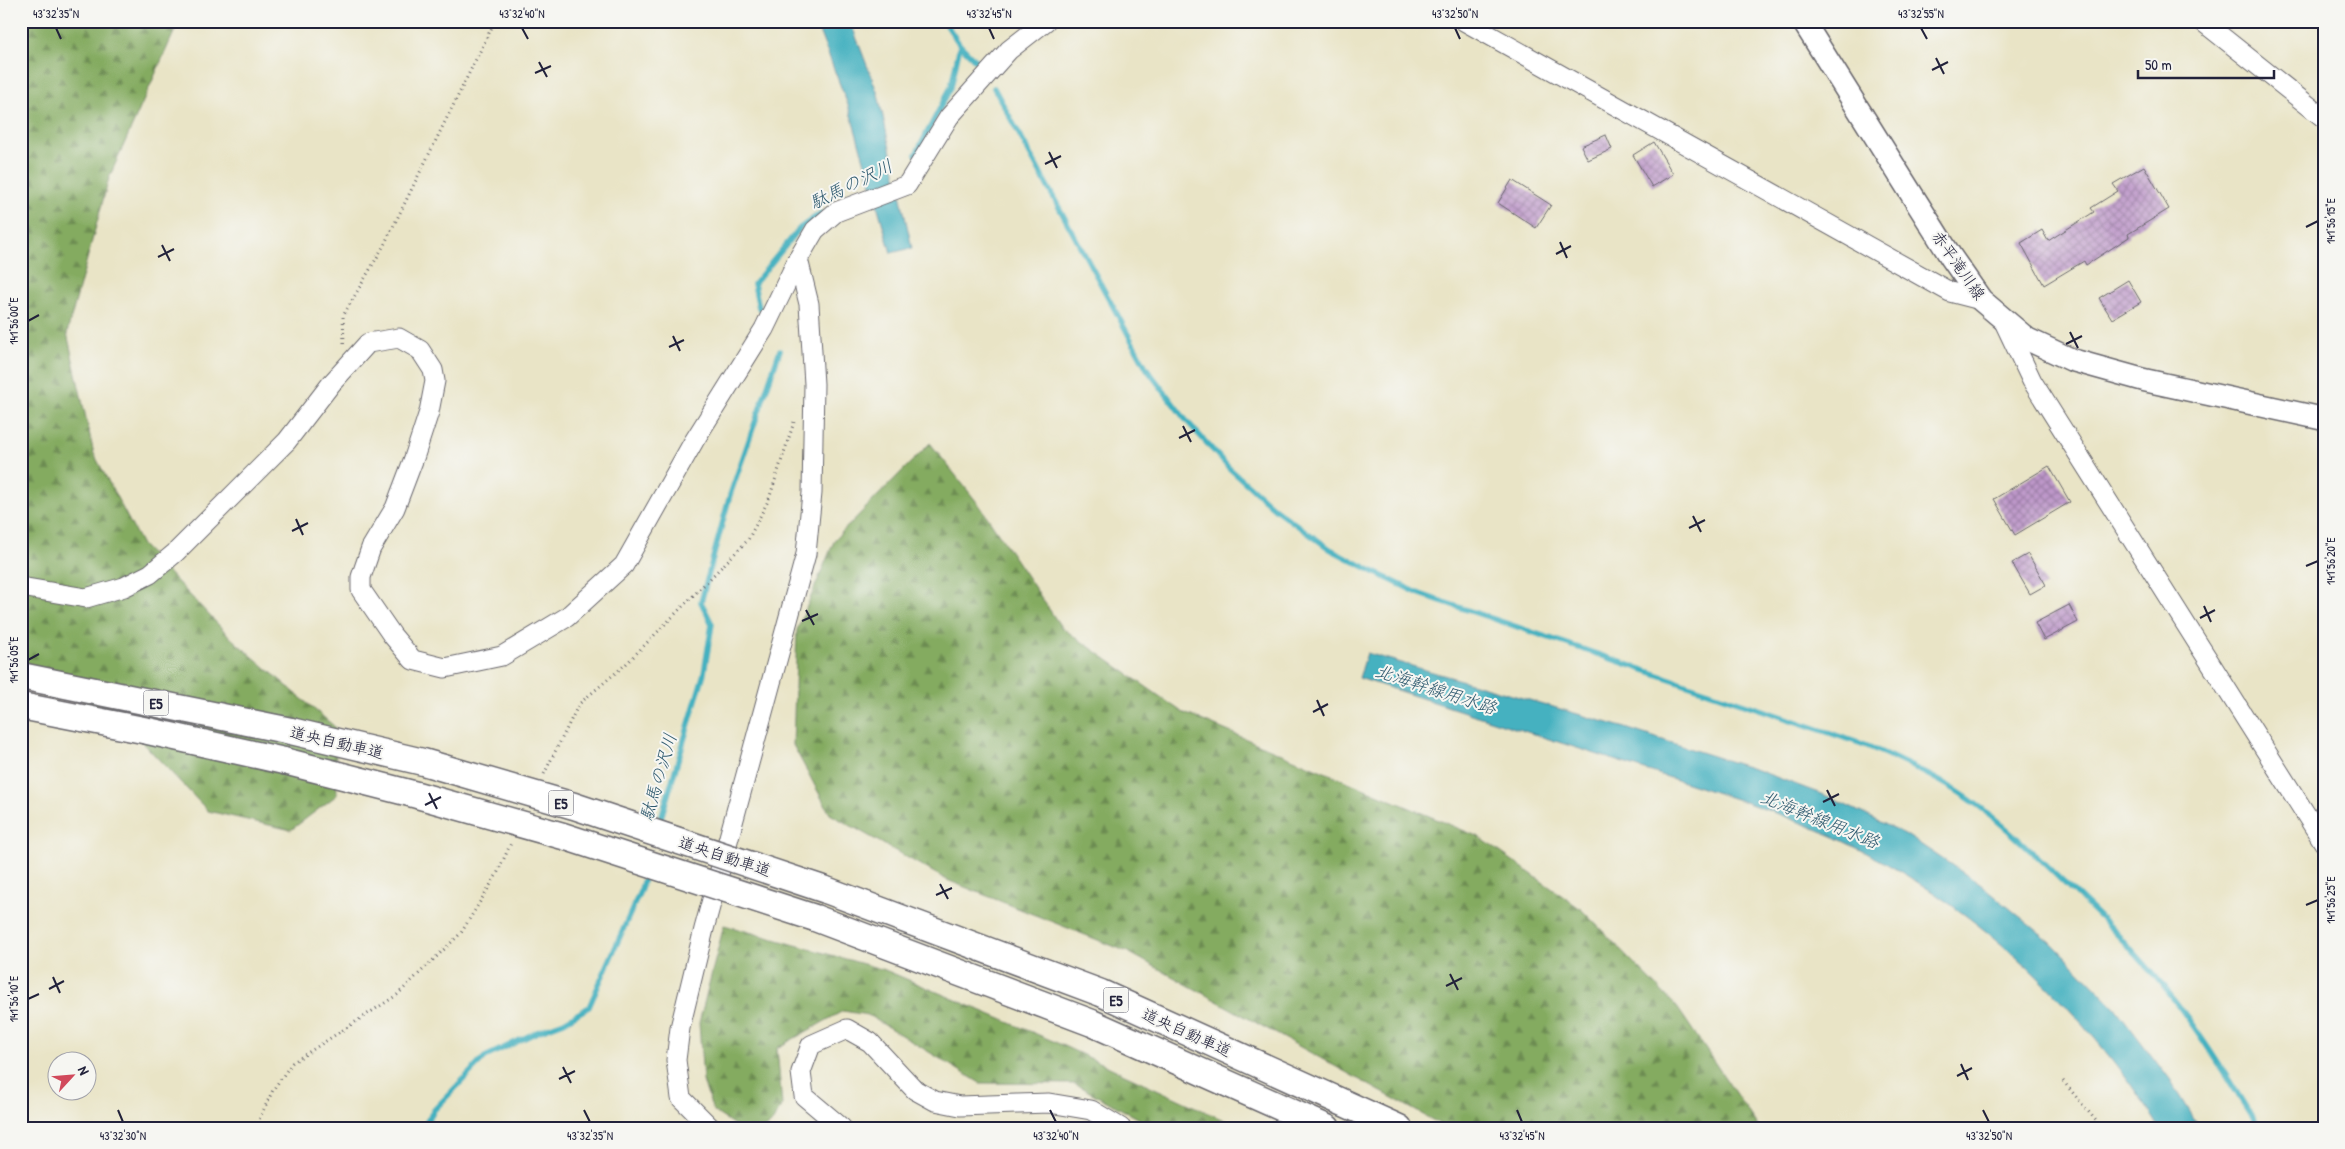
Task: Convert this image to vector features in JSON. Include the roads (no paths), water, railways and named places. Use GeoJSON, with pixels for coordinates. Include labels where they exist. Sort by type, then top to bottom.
{"type":"FeatureCollection","features":[{"type":"Feature","properties":{"kind":"highway","name":"道央自動車道"},"geometry":{"type":"LineString","coordinates":[[21,676],[291,731],[423,762],[564,804],[826,890],[1100,993],[1399,1128]]}},
{"type":"Feature","properties":{"kind":"highway","name":"道央自動車道"},"geometry":{"type":"LineString","coordinates":[[21,706],[148,731],[284,761],[417,795],[563,836],[815,918],[1092,1023],[1326,1128]]}},
{"type":"Feature","properties":{"kind":"main road","name":"赤平滝川線"},"geometry":{"type":"LineString","coordinates":[[1803,21],[1952,257],[1982,300],[2004,322],[2026,339],[2072,360],[2144,380],[2324,419]]}},
{"type":"Feature","properties":{"kind":"street"},"geometry":{"type":"LineString","coordinates":[[21,586],[86,598],[124,587],[150,574],[175,553],[287,442],[345,368],[368,344],[399,338],[420,350],[433,370],[435,381],[429,412],[414,458],[395,508],[371,548],[361,577],[361,590],[392,635],[413,660],[445,668],[502,656],[567,618],[624,565],[694,441],[764,329],[798,259],[816,230],[836,212],[907,185],[948,117],[1009,50],[1046,21]]}},
{"type":"Feature","properties":{"kind":"street"},"geometry":{"type":"LineString","coordinates":[[1464,21],[1950,292],[1982,300]]}},
{"type":"Feature","properties":{"kind":"street"},"geometry":{"type":"LineString","coordinates":[[2202,21],[2324,118]]}},
{"type":"Feature","properties":{"kind":"street"},"geometry":{"type":"LineString","coordinates":[[711,1128],[681,1098],[676,1060],[680,1028],[704,929],[806,554],[812,493],[814,384],[809,304],[798,259]]}},
{"type":"Feature","properties":{"kind":"street"},"geometry":{"type":"LineString","coordinates":[[2004,322],[2032,381],[2324,843]]}},
{"type":"Feature","properties":{"kind":"street"},"geometry":{"type":"LineString","coordinates":[[842,1128],[804,1096],[802,1072],[811,1045],[847,1029],[870,1042],[915,1090],[935,1101],[960,1106],[1049,1102],[1090,1110],[1121,1128]]}},
{"type":"Feature","properties":{"kind":"water"},"geometry":{"type":"Polygon","coordinates":[[[815,21],[850,21],[878,94],[912,248],[891,253],[848,105],[815,21]]]}},
{"type":"Feature","properties":{"kind":"water","name":"北海幹線用水路"},"geometry":{"type":"Polygon","coordinates":[[[1367,653],[1619,726],[1760,771],[1829,797],[1905,834],[1980,884],[2051,942],[2114,1006],[2173,1084],[2200,1128],[2160,1128],[2100,1044],[2029,969],[1949,903],[1906,875],[1835,837],[1780,815],[1359,678],[1367,653]]]}},
{"type":"Feature","properties":{"kind":"waterway","name":"駄馬の沢川"},"geometry":{"type":"LineString","coordinates":[[916,154],[951,87],[960,45],[944,21]]}},
{"type":"Feature","properties":{"kind":"waterway"},"geometry":{"type":"LineString","coordinates":[[960,45],[976,61]]}},
{"type":"Feature","properties":{"kind":"waterway"},"geometry":{"type":"LineString","coordinates":[[994,88],[1147,369],[1185,419],[1229,468],[1275,509],[1330,549],[1420,594],[1865,745],[1924,772],[1957,791],[1985,811],[2024,845],[2103,920],[2143,962],[2192,1025],[2259,1128]]}},
{"type":"Feature","properties":{"kind":"waterway","name":"駄馬の沢川"},"geometry":{"type":"LineString","coordinates":[[759,308],[754,284],[800,228],[821,213]]}},
{"type":"Feature","properties":{"kind":"waterway","name":"駄馬の沢川"},"geometry":{"type":"LineString","coordinates":[[658,828],[704,673],[712,624],[701,602],[730,495],[780,350]]}},
{"type":"Feature","properties":{"kind":"waterway","name":"駄馬の沢川"},"geometry":{"type":"LineString","coordinates":[[423,1128],[434,1110],[485,1057],[537,1032],[564,1022],[589,1007],[641,889],[646,871]]}}]}
